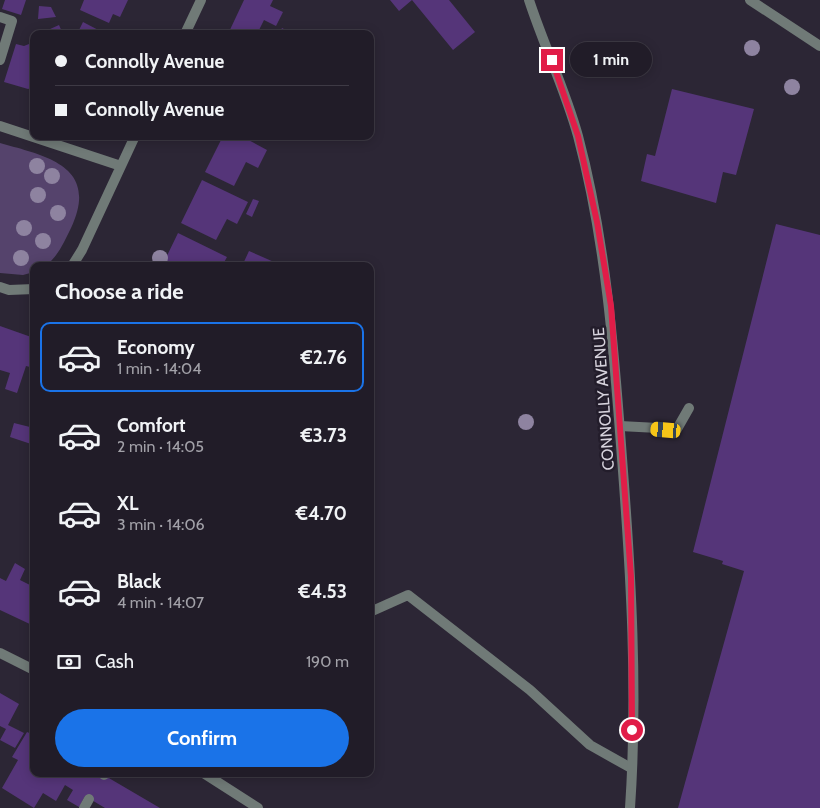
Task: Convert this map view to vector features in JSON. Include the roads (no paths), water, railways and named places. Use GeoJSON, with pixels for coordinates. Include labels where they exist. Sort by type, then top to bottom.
{"type":"FeatureCollection","features":[{"type":"Feature","properties":{"kind":"street"},"geometry":{"type":"LineString","coordinates":[[187,30],[201,0]]}},
{"type":"Feature","properties":{"kind":"street","name":"CONNOLLY AVENUE"},"geometry":{"type":"LineString","coordinates":[[529,0],[578,136],[597,222],[611,306],[631,577],[634,692],[630,808]]}},
{"type":"Feature","properties":{"kind":"street"},"geometry":{"type":"LineString","coordinates":[[750,0],[820,46]]}},
{"type":"Feature","properties":{"kind":"street"},"geometry":{"type":"LineString","coordinates":[[0,17],[12,20],[0,60]]}},
{"type":"Feature","properties":{"kind":"street"},"geometry":{"type":"LineString","coordinates":[[0,126],[30,136]]}},
{"type":"Feature","properties":{"kind":"street"},"geometry":{"type":"LineString","coordinates":[[43,140],[122,166]]}},
{"type":"Feature","properties":{"kind":"street"},"geometry":{"type":"LineString","coordinates":[[74,262],[82,250],[133,140]]}},
{"type":"Feature","properties":{"kind":"street"},"geometry":{"type":"LineString","coordinates":[[0,288],[9,290],[30,289]]}},
{"type":"Feature","properties":{"kind":"street"},"geometry":{"type":"LineString","coordinates":[[620,426],[666,430],[677,429],[689,408]]}},
{"type":"Feature","properties":{"kind":"street"},"geometry":{"type":"LineString","coordinates":[[374,610],[408,595],[530,690],[590,745],[631,768]]}},
{"type":"Feature","properties":{"kind":"street"},"geometry":{"type":"LineString","coordinates":[[0,653],[30,668]]}},
{"type":"Feature","properties":{"kind":"street"},"geometry":{"type":"LineString","coordinates":[[210,777],[258,808]]}}]}
